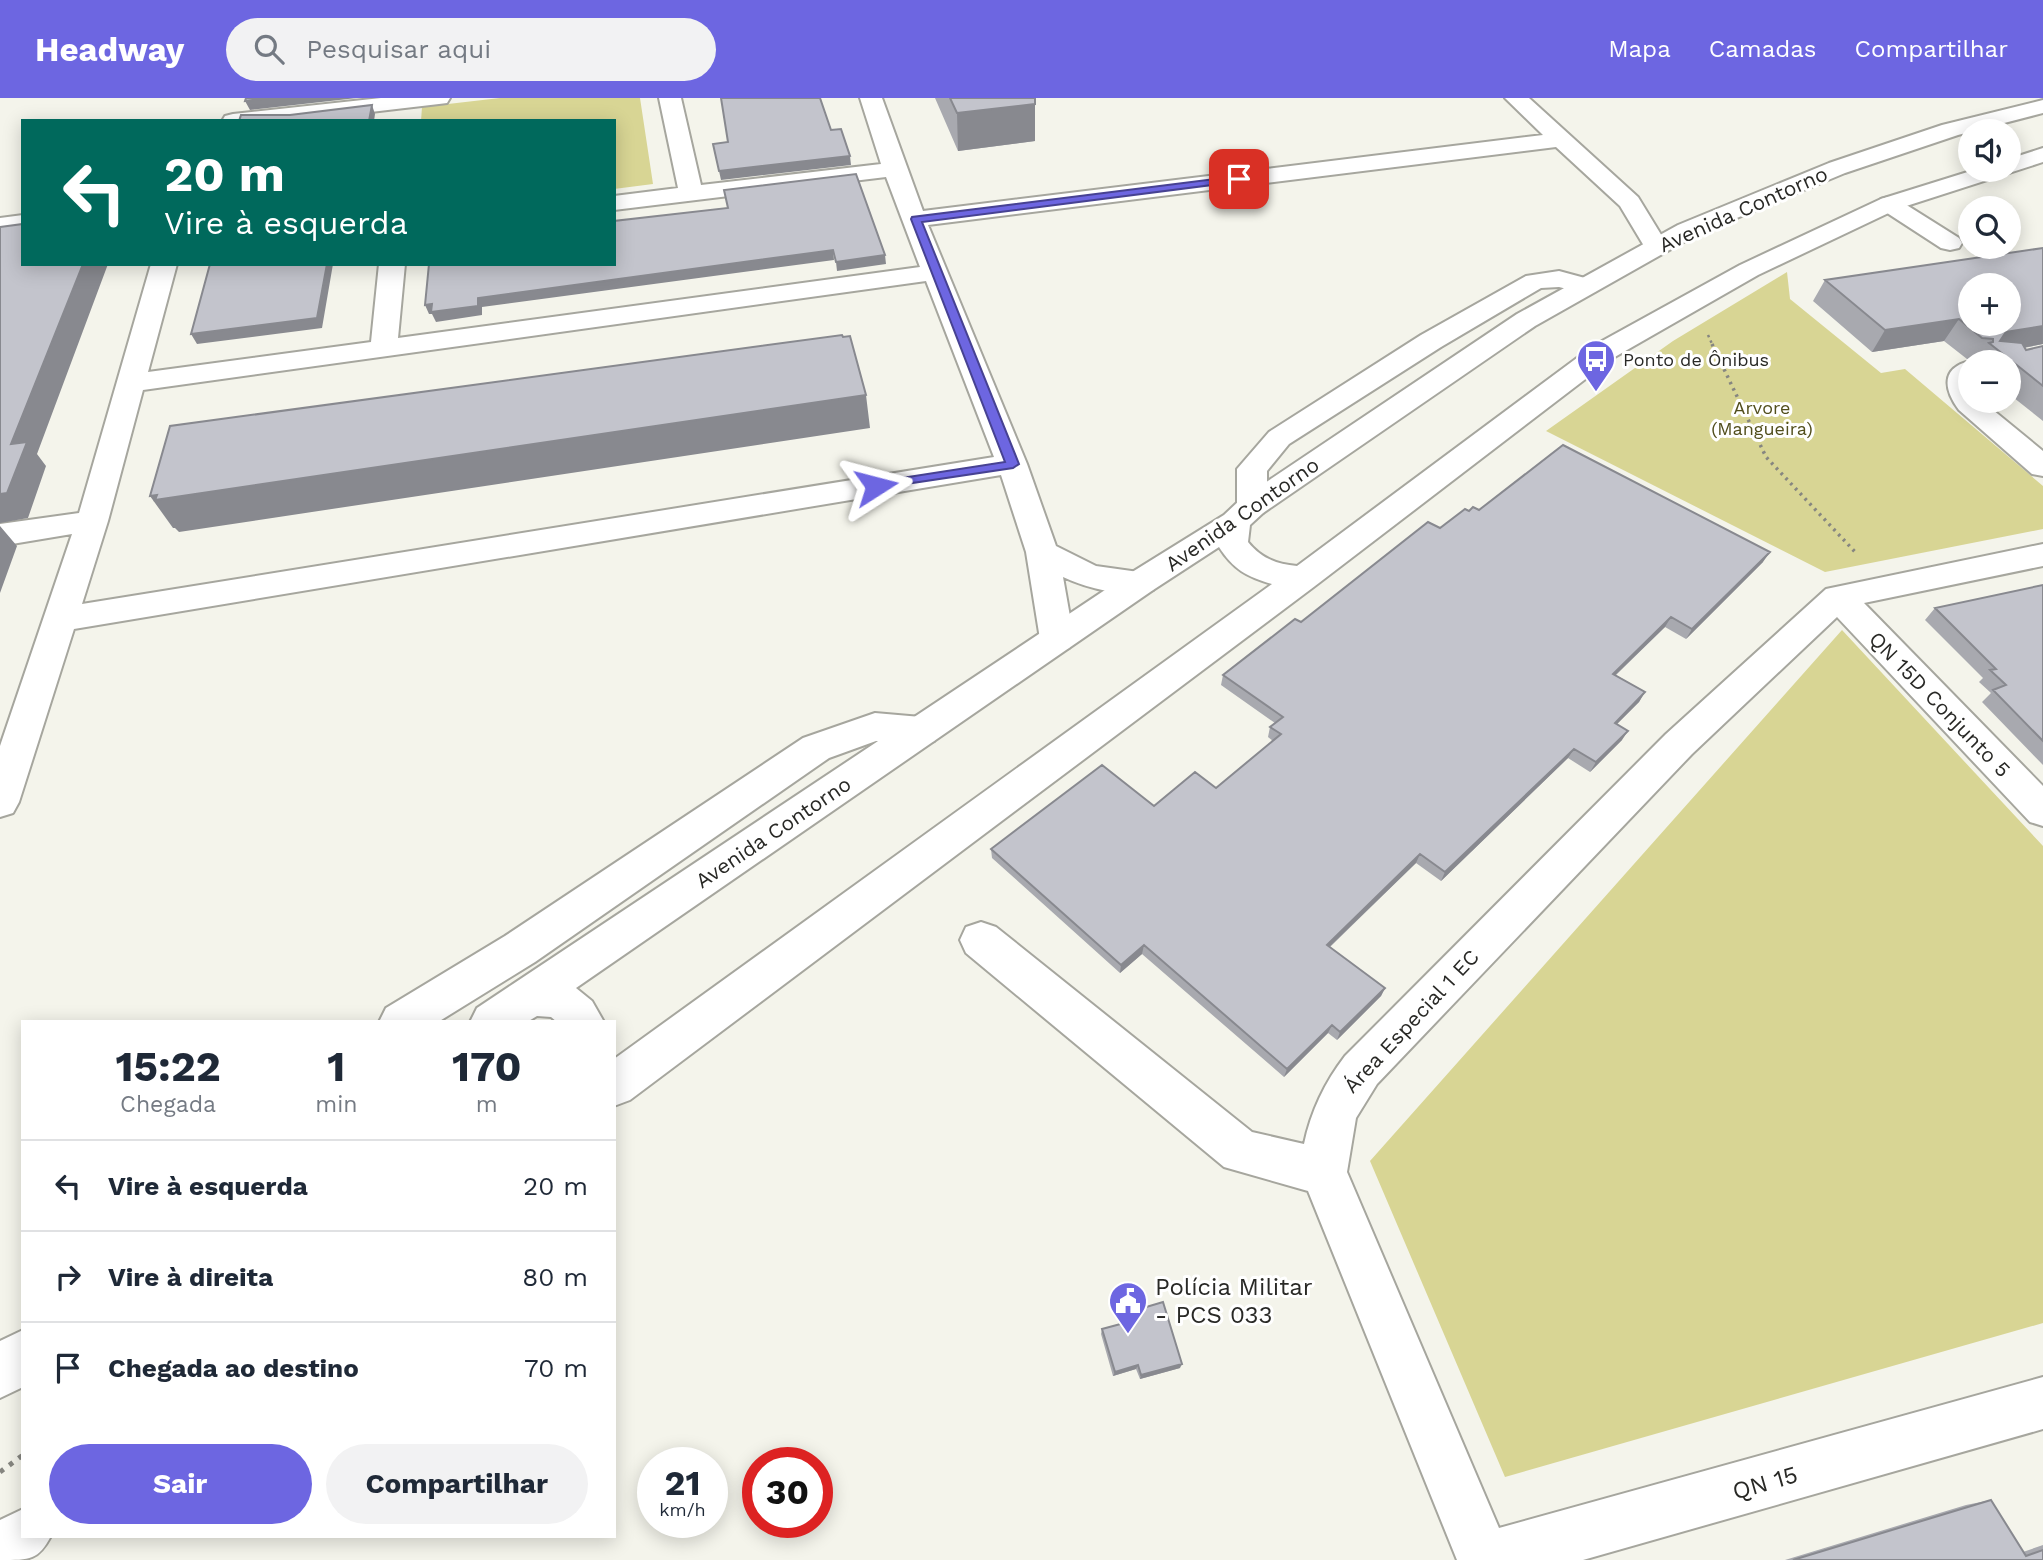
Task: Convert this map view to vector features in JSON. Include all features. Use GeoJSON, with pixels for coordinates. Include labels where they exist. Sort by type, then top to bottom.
{"type":"FeatureCollection","features":[{"type":"Feature","properties":{"kind":"street"},"geometry":{"type":"LineString","coordinates":[[268,119],[406,111],[439,98]]}},
{"type":"Feature","properties":{"kind":"street"},"geometry":{"type":"LineString","coordinates":[[670,98],[691,193]]}},
{"type":"Feature","properties":{"kind":"street"},"geometry":{"type":"LineString","coordinates":[[871,98],[894,169],[1013,464],[1042,552],[1058,639]]}},
{"type":"Feature","properties":{"kind":"street"},"geometry":{"type":"LineString","coordinates":[[1525,99],[1630,202],[1656,246]]}},
{"type":"Feature","properties":{"kind":"street","name":"Avenida Contorno"},"geometry":{"type":"LineString","coordinates":[[495,1020],[1244,514],[1526,320],[1687,230],[1837,168],[1950,130],[2043,106]]}},
{"type":"Feature","properties":{"kind":"street"},"geometry":{"type":"LineString","coordinates":[[916,219],[1563,139]]}},
{"type":"Feature","properties":{"kind":"street"},"geometry":{"type":"LineString","coordinates":[[2021,162],[2043,155]]}},
{"type":"Feature","properties":{"kind":"street"},"geometry":{"type":"LineString","coordinates":[[616,203],[894,169]]}},
{"type":"Feature","properties":{"kind":"street"},"geometry":{"type":"LineString","coordinates":[[616,1084],[1303,578],[1603,352],[1749,270],[1889,204],[1959,182]]}},
{"type":"Feature","properties":{"kind":"street"},"geometry":{"type":"LineString","coordinates":[[1630,202],[1687,230]]}},
{"type":"Feature","properties":{"kind":"street"},"geometry":{"type":"LineString","coordinates":[[1889,204],[1950,243]]}},
{"type":"Feature","properties":{"kind":"street"},"geometry":{"type":"LineString","coordinates":[[0,225],[21,222]]}},
{"type":"Feature","properties":{"kind":"street"},"geometry":{"type":"LineString","coordinates":[[0,802],[14,724],[60,619],[92,521],[163,266]]}},
{"type":"Feature","properties":{"kind":"street"},"geometry":{"type":"LineString","coordinates":[[384,348],[392,266]]}},
{"type":"Feature","properties":{"kind":"street"},"geometry":{"type":"LineString","coordinates":[[132,383],[936,272]]}},
{"type":"Feature","properties":{"kind":"street"},"geometry":{"type":"LineString","coordinates":[[1980,413],[2043,467]]}},
{"type":"Feature","properties":{"kind":"street"},"geometry":{"type":"LineString","coordinates":[[60,619],[1013,464]]}},
{"type":"Feature","properties":{"kind":"street"},"geometry":{"type":"LineString","coordinates":[[1244,514],[1232,542],[1242,559],[1264,572],[1303,578]]}},
{"type":"Feature","properties":{"kind":"street"},"geometry":{"type":"LineString","coordinates":[[0,535],[92,521]]}},
{"type":"Feature","properties":{"kind":"street"},"geometry":{"type":"LineString","coordinates":[[1042,552],[1078,573],[1103,579],[1141,582]]}},
{"type":"Feature","properties":{"kind":"street"},"geometry":{"type":"LineString","coordinates":[[1838,597],[2043,555]]}},
{"type":"Feature","properties":{"kind":"street","name":"QN 15D Conjunto 5"},"geometry":{"type":"LineString","coordinates":[[1838,597],[2043,811]]}},
{"type":"Feature","properties":{"kind":"street","name":"Área Especial 1 EC"},"geometry":{"type":"LineString","coordinates":[[1485,1560],[1324,1172],[1325,1142],[1333,1118],[1343,1091],[1361,1070],[1679,744],[1838,597]]}},
{"type":"Feature","properties":{"kind":"street"},"geometry":{"type":"LineString","coordinates":[[404,1020],[520,949],[816,748],[875,727],[921,731]]}},
{"type":"Feature","properties":{"kind":"street"},"geometry":{"type":"LineString","coordinates":[[982,940],[1240,1151],[1324,1172]]}},
{"type":"Feature","properties":{"kind":"street"},"geometry":{"type":"LineString","coordinates":[[528,997],[553,996],[568,1005],[580,1020]]}},
{"type":"Feature","properties":{"kind":"street"},"geometry":{"type":"LineString","coordinates":[[0,1372],[21,1356]]}},
{"type":"Feature","properties":{"kind":"street","name":"QN 15"},"geometry":{"type":"LineString","coordinates":[[1485,1560],[2043,1403]]}},
{"type":"Feature","properties":{"kind":"street"},"geometry":{"type":"LineString","coordinates":[[0,1555],[21,1538]]}},
{"type":"Feature","properties":{"kind":"path"},"geometry":{"type":"LineString","coordinates":[[1683,307],[1703,326],[1766,457],[1826,523],[1890,586]]}},
{"type":"Feature","properties":{"kind":"path"},"geometry":{"type":"LineString","coordinates":[[0,1472],[21,1456]]}},
{"type":"Feature","properties":{"kind":"green space"},"geometry":{"type":"Polygon","coordinates":[[[500,98],[640,98],[653,184],[616,189],[616,119],[421,119],[422,107],[500,98]]]}},
{"type":"Feature","properties":{"kind":"green space","name":"Arvore (Mangueira)"},"geometry":{"type":"Polygon","coordinates":[[[1787,272],[1790,299],[1881,373],[1905,369],[2043,486],[2043,529],[1825,572],[1546,431],[1673,341],[1787,272]]]}},
{"type":"Feature","properties":{"kind":"green space"},"geometry":{"type":"Polygon","coordinates":[[[1842,630],[2043,846],[2043,1323],[1505,1477],[1370,1161],[1842,630]]]}},
{"type":"Feature","properties":{"kind":"building"},"geometry":{"type":"Polygon","coordinates":[[[246,98],[269,98],[245,101],[246,98]]]}},
{"type":"Feature","properties":{"kind":"building"},"geometry":{"type":"Polygon","coordinates":[[[721,98],[820,98],[831,130],[841,129],[850,156],[719,171],[713,144],[728,142],[721,98]]]}},
{"type":"Feature","properties":{"kind":"building"},"geometry":{"type":"Polygon","coordinates":[[[950,98],[1035,98],[1035,104],[957,113],[950,98]]]}},
{"type":"Feature","properties":{"kind":"building"},"geometry":{"type":"Polygon","coordinates":[[[372,105],[369,119],[240,119],[241,115],[290,115],[372,105]]]}},
{"type":"Feature","properties":{"kind":"building"},"geometry":{"type":"Polygon","coordinates":[[[856,174],[885,255],[836,262],[833,250],[478,298],[478,306],[431,312],[432,304],[425,305],[429,266],[616,266],[616,221],[728,208],[724,190],[856,174]]]}},
{"type":"Feature","properties":{"kind":"building"},"geometry":{"type":"Polygon","coordinates":[[[21,224],[21,266],[82,266],[11,444],[27,442],[7,493],[0,494],[0,227],[21,224]]]}},
{"type":"Feature","properties":{"kind":"building"},"geometry":{"type":"Polygon","coordinates":[[[2043,248],[2043,326],[2021,330],[2021,273],[1958,273],[1958,319],[1885,330],[1825,280],[1968,259],[2021,259],[2021,251],[2043,248]]]}},
{"type":"Feature","properties":{"kind":"building"},"geometry":{"type":"Polygon","coordinates":[[[209,266],[327,266],[317,318],[191,334],[209,266]]]}},
{"type":"Feature","properties":{"kind":"building"},"geometry":{"type":"Polygon","coordinates":[[[850,336],[866,395],[155,500],[157,495],[150,496],[170,426],[850,336]]]}},
{"type":"Feature","properties":{"kind":"building"},"geometry":{"type":"Polygon","coordinates":[[[1980,336],[2003,336],[2000,341],[2022,343],[2026,350],[2043,346],[2043,386],[2021,368],[2021,350],[1998,350],[1989,343],[1993,342],[1993,339],[1980,336]]]}},
{"type":"Feature","properties":{"kind":"building"},"geometry":{"type":"Polygon","coordinates":[[[1563,445],[1770,552],[1692,629],[1671,617],[1613,674],[1645,692],[1615,723],[1628,731],[1596,762],[1574,749],[1445,872],[1420,854],[1327,945],[1385,988],[1340,1032],[1332,1025],[1287,1069],[1144,945],[1121,965],[991,849],[1102,765],[1154,806],[1195,772],[1216,788],[1281,734],[1270,727],[1283,717],[1223,675],[1295,619],[1301,622],[1428,522],[1440,528],[1465,509],[1469,511],[1473,507],[1479,510],[1563,445]]]}},
{"type":"Feature","properties":{"kind":"building"},"geometry":{"type":"Polygon","coordinates":[[[2043,585],[2043,741],[1993,690],[2006,685],[1990,670],[1996,669],[1935,608],[2043,585]]]}},
{"type":"Feature","properties":{"kind":"building"},"geometry":{"type":"Polygon","coordinates":[[[1163,1302],[1182,1364],[1141,1375],[1138,1365],[1115,1372],[1102,1329],[1128,1322],[1126,1313],[1163,1302]]]}},
{"type":"Feature","properties":{"kind":"building"},"geometry":{"type":"Polygon","coordinates":[[[1991,1500],[2026,1556],[2043,1550],[2043,1560],[1793,1560],[1991,1500]]]}},
{"type":"Feature","properties":{"kind":"place","name":"Ponto de Ônibus"},"geometry":{"type":"Point","coordinates":[1596,393]}},
{"type":"Feature","properties":{"kind":"place","name":"Polícia Militar - PCS 033"},"geometry":{"type":"Point","coordinates":[1128,1335]}},
{"type":"Feature","properties":{"kind":"route"},"geometry":{"type":"LineString","coordinates":[[876,486],[1013,464],[916,219],[1239,179]]}}]}
